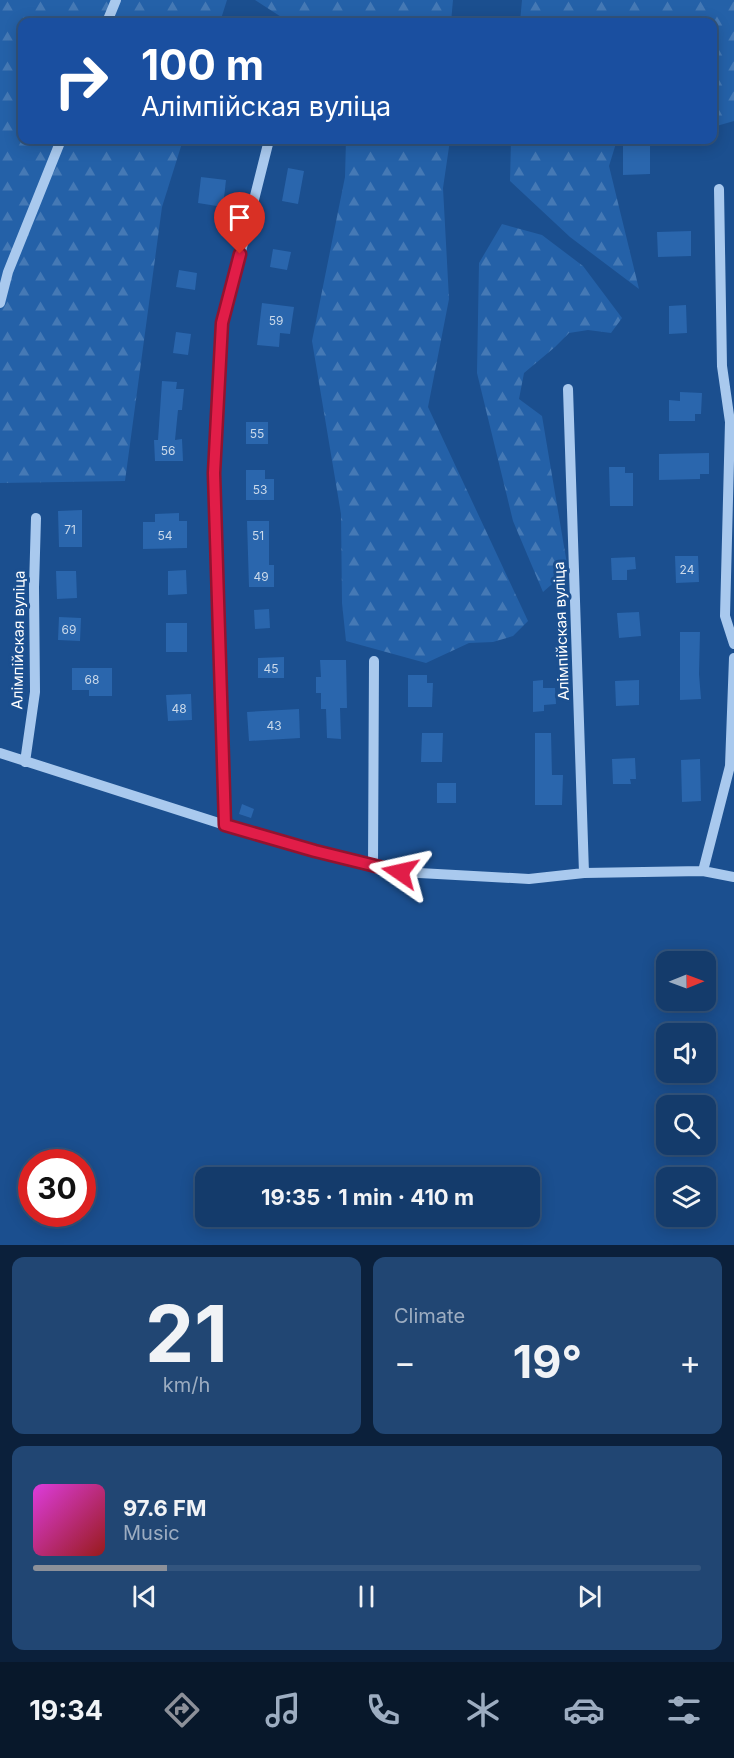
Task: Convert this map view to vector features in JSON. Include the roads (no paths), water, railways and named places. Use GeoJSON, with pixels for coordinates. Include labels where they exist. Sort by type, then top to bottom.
{"type":"FeatureCollection","features":[{"type":"Feature","properties":{"kind":"street"},"geometry":{"type":"LineString","coordinates":[[109,18],[116,0]]}},
{"type":"Feature","properties":{"kind":"street"},"geometry":{"type":"LineString","coordinates":[[0,303],[8,272],[59,144]]}},
{"type":"Feature","properties":{"kind":"street"},"geometry":{"type":"LineString","coordinates":[[225,825],[214,473],[222,323],[267,144]]}},
{"type":"Feature","properties":{"kind":"street"},"geometry":{"type":"LineString","coordinates":[[719,189],[722,366],[732,422],[725,616],[734,644]]}},
{"type":"Feature","properties":{"kind":"street","name":"Алімпійская вуліца"},"geometry":{"type":"LineString","coordinates":[[568,388],[584,873]]}},
{"type":"Feature","properties":{"kind":"street","name":"Алімпійская вуліца"},"geometry":{"type":"LineString","coordinates":[[25,762],[34,692],[36,518]]}},
{"type":"Feature","properties":{"kind":"street"},"geometry":{"type":"LineString","coordinates":[[703,871],[730,766],[734,658]]}},
{"type":"Feature","properties":{"kind":"street"},"geometry":{"type":"LineString","coordinates":[[373,867],[374,662]]}},
{"type":"Feature","properties":{"kind":"street"},"geometry":{"type":"LineString","coordinates":[[0,753],[225,825],[373,867],[400,872],[529,879],[584,873],[703,871],[734,877]]}}]}
